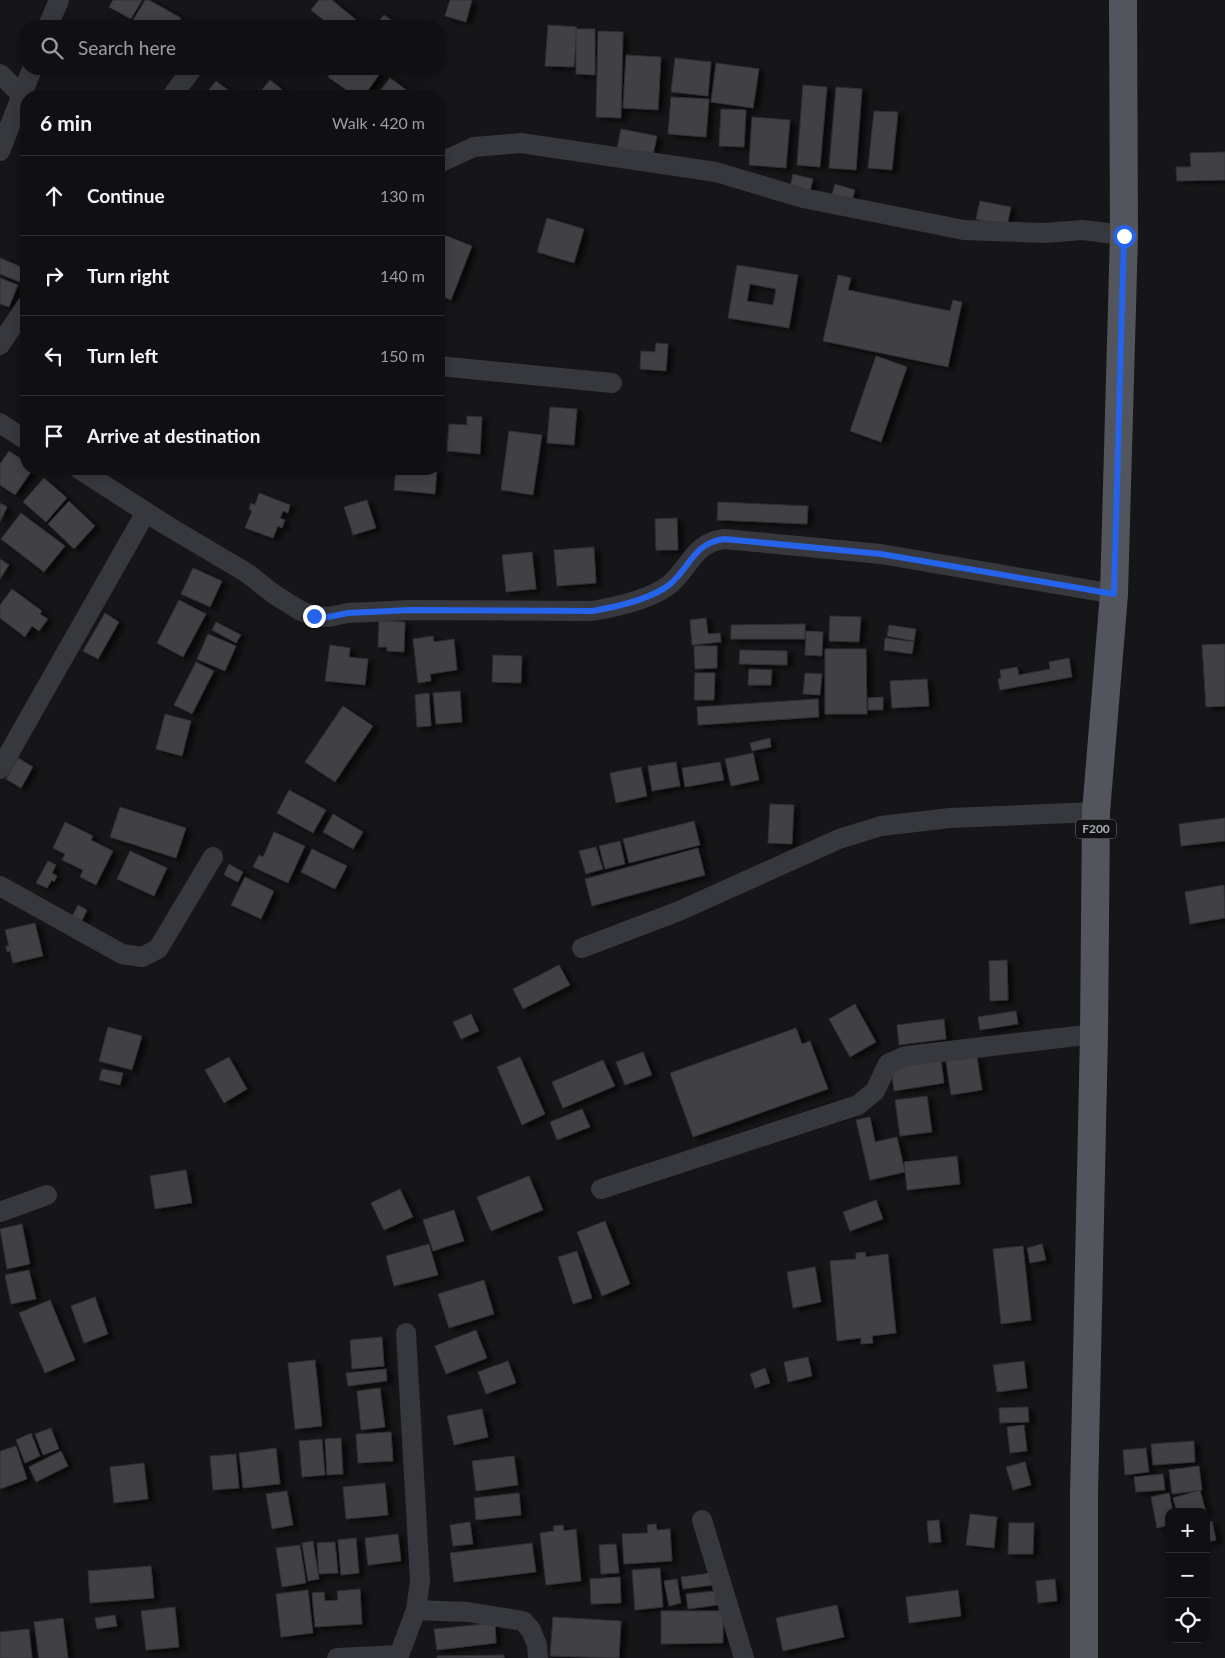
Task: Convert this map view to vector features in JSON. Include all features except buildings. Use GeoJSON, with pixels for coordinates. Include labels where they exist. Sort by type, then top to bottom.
{"type":"FeatureCollection","features":[{"type":"Feature","properties":{"kind":"main road","name":"F200"},"geometry":{"type":"LineString","coordinates":[[1084,1658],[1084,1495],[1094,1034],[1096,812],[1114,594],[1124,236],[1123,0]]}},
{"type":"Feature","properties":{"kind":"street"},"geometry":{"type":"LineString","coordinates":[[51,20],[59,0]]}},
{"type":"Feature","properties":{"kind":"street"},"geometry":{"type":"LineString","coordinates":[[0,74],[20,93]]}},
{"type":"Feature","properties":{"kind":"street"},"geometry":{"type":"LineString","coordinates":[[26,90],[30,75]]}},
{"type":"Feature","properties":{"kind":"street"},"geometry":{"type":"LineString","coordinates":[[176,90],[188,75]]}},
{"type":"Feature","properties":{"kind":"street"},"geometry":{"type":"LineString","coordinates":[[0,151],[20,106]]}},
{"type":"Feature","properties":{"kind":"street"},"geometry":{"type":"LineString","coordinates":[[445,160],[474,147],[521,144],[716,172],[803,198],[964,230],[1045,233],[1082,230],[1124,236]]}},
{"type":"Feature","properties":{"kind":"street"},"geometry":{"type":"LineString","coordinates":[[0,346],[20,315]]}},
{"type":"Feature","properties":{"kind":"street"},"geometry":{"type":"LineString","coordinates":[[445,367],[612,383]]}},
{"type":"Feature","properties":{"kind":"street"},"geometry":{"type":"LineString","coordinates":[[0,423],[20,436]]}},
{"type":"Feature","properties":{"kind":"street"},"geometry":{"type":"LineString","coordinates":[[88,475],[246,572],[275,595],[314,616],[328,617],[348,613],[411,610],[592,611],[612,608],[644,597],[670,584],[703,546],[713,541],[724,539],[881,554],[1114,594]]}},
{"type":"Feature","properties":{"kind":"street"},"geometry":{"type":"LineString","coordinates":[[0,769],[146,512]]}},
{"type":"Feature","properties":{"kind":"street"},"geometry":{"type":"LineString","coordinates":[[582,948],[679,911],[839,839],[882,826],[950,818],[1096,812]]}},
{"type":"Feature","properties":{"kind":"street"},"geometry":{"type":"LineString","coordinates":[[0,886],[122,954],[142,957],[158,949],[213,858]]}},
{"type":"Feature","properties":{"kind":"street"},"geometry":{"type":"LineString","coordinates":[[600,1188],[858,1104],[875,1091],[888,1064],[906,1056],[1094,1034]]}},
{"type":"Feature","properties":{"kind":"street"},"geometry":{"type":"LineString","coordinates":[[0,1212],[47,1195]]}},
{"type":"Feature","properties":{"kind":"street"},"geometry":{"type":"LineString","coordinates":[[337,1658],[398,1656],[416,1610],[420,1581],[406,1333]]}},
{"type":"Feature","properties":{"kind":"street"},"geometry":{"type":"LineString","coordinates":[[702,1520],[744,1658]]}},
{"type":"Feature","properties":{"kind":"street"},"geometry":{"type":"LineString","coordinates":[[416,1610],[468,1612],[523,1621],[531,1630],[538,1658]]}},
{"type":"Feature","properties":{"kind":"route"},"geometry":{"type":"LineString","coordinates":[[314,616],[328,617],[348,613],[411,610],[592,611],[612,608],[659,591],[670,584],[703,546],[713,541],[724,539],[881,554],[1114,594],[1124,236]]}}]}
